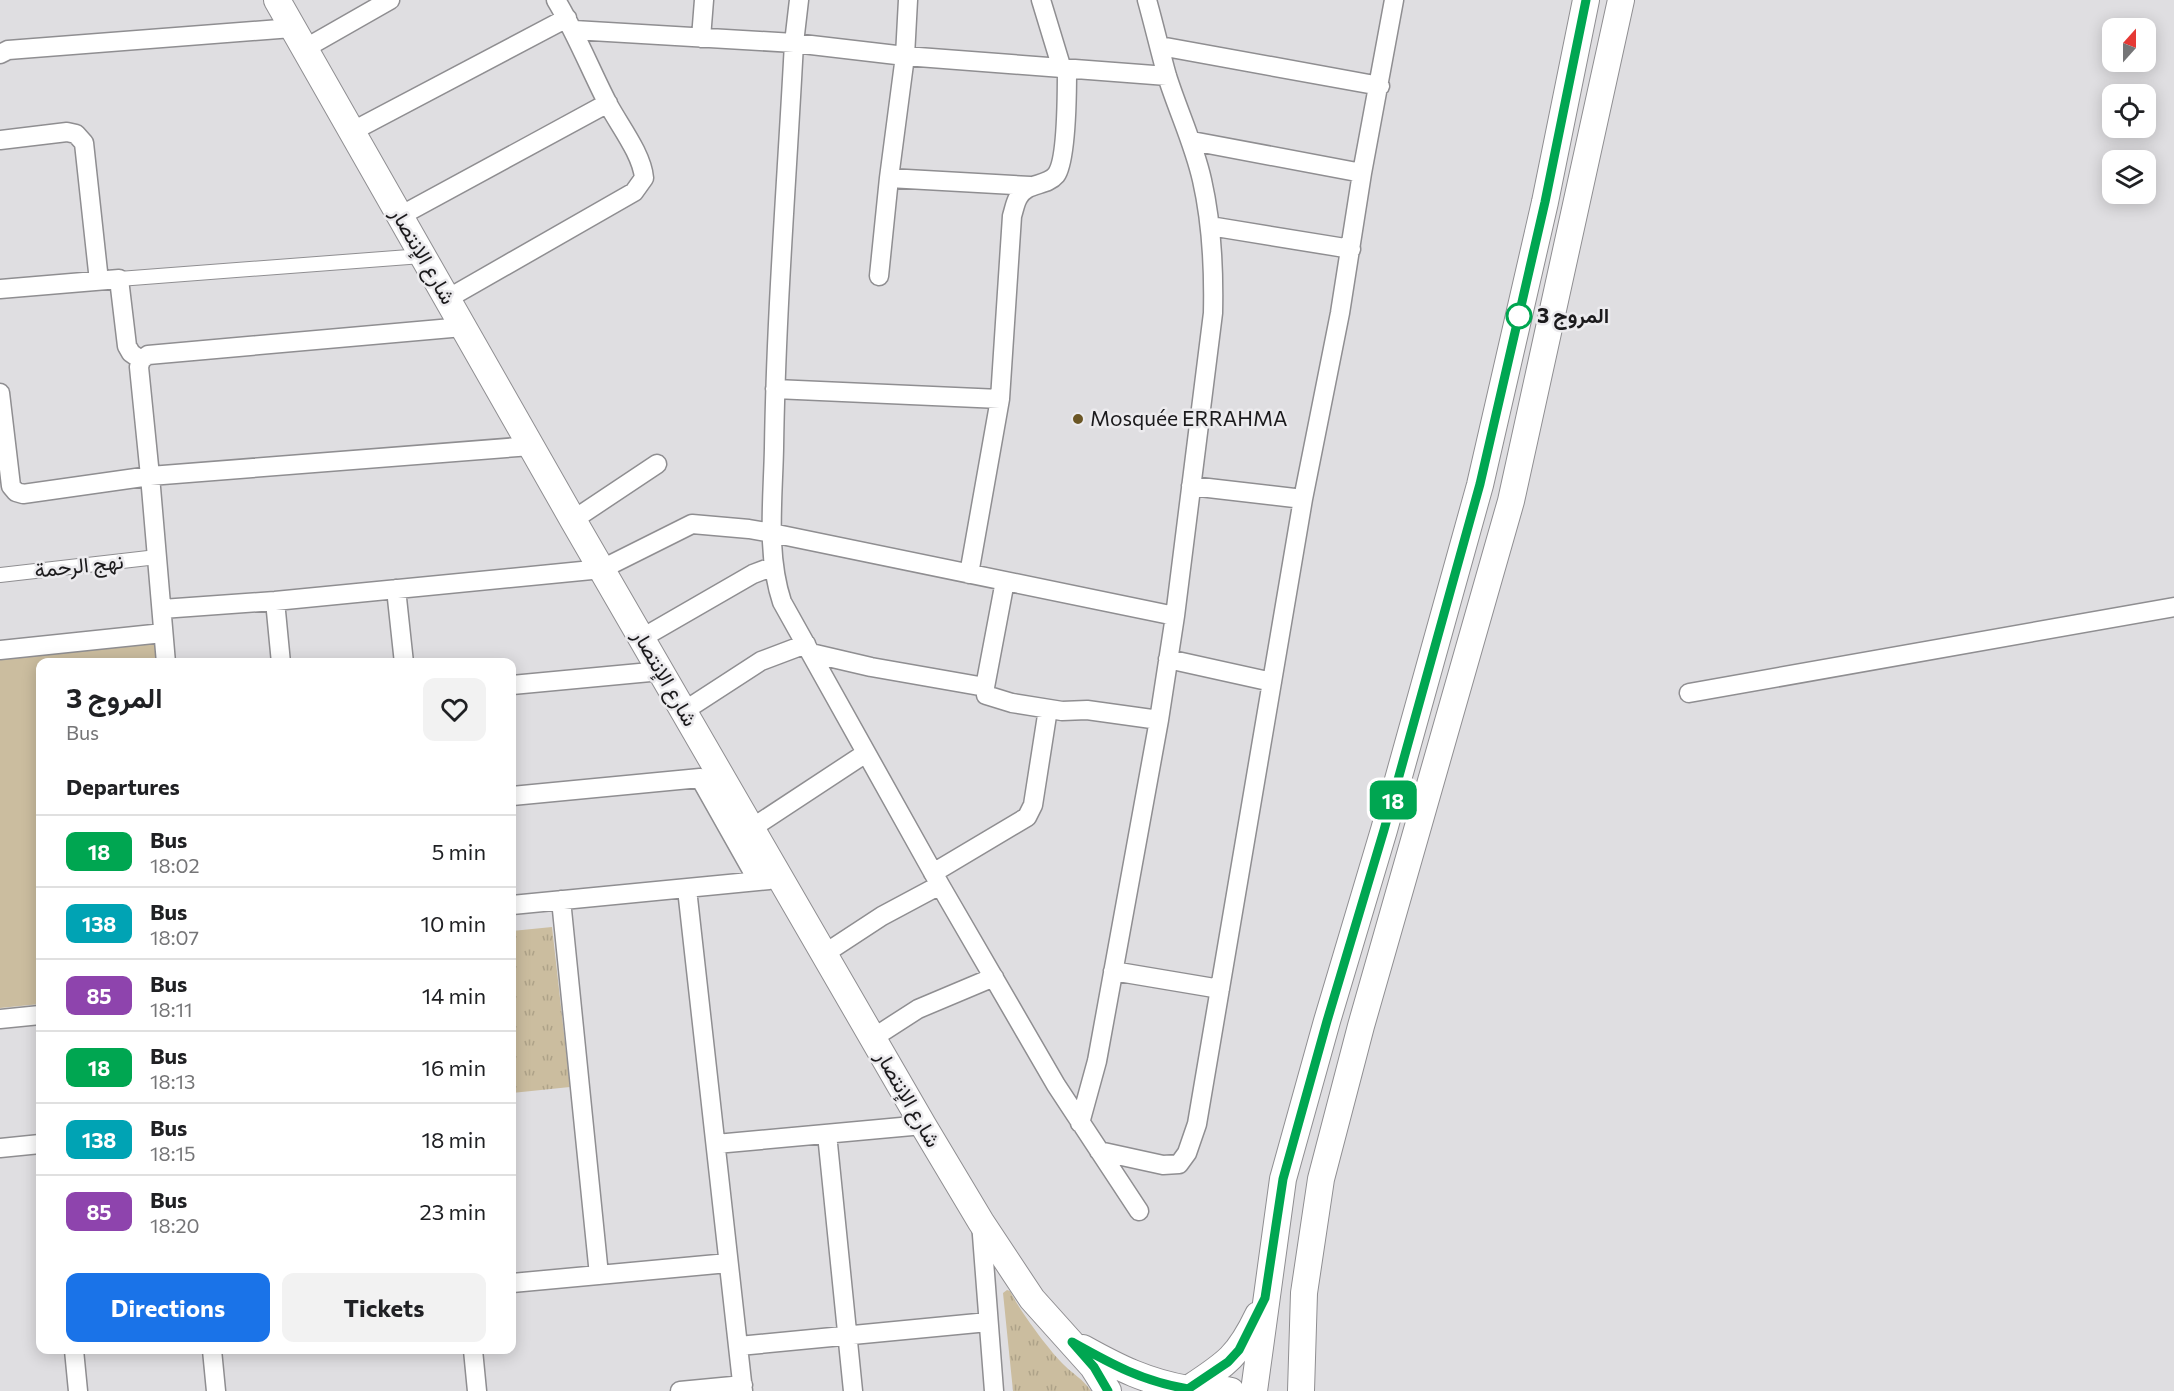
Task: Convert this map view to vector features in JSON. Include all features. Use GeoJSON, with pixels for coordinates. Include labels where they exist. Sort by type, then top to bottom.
{"type":"FeatureCollection","features":[{"type":"Feature","properties":{"kind":"main road","name":"شارع الإنتصار"},"geometry":{"type":"LineString","coordinates":[[277,0],[573,520],[752,828],[770,880],[824,954],[981,1222],[1032,1299],[1094,1367],[1108,1391]]}},
{"type":"Feature","properties":{"kind":"main road"},"geometry":{"type":"LineString","coordinates":[[1254,1391],[1283,1179],[1327,1021],[1388,818],[1480,484],[1545,202],[1586,0]]}},
{"type":"Feature","properties":{"kind":"main road"},"geometry":{"type":"LineString","coordinates":[[1301,1391],[1304,1293],[1321,1179],[1364,1015],[1511,501],[1621,0]]}},
{"type":"Feature","properties":{"kind":"main road"},"geometry":{"type":"LineString","coordinates":[[1183,1390],[1228,1362],[1239,1350],[1265,1298]]}},
{"type":"Feature","properties":{"kind":"main road"},"geometry":{"type":"LineString","coordinates":[[1072,1342],[1139,1377],[1162,1385],[1183,1390],[1212,1387],[1231,1391]]}},
{"type":"Feature","properties":{"kind":"street"},"geometry":{"type":"LineString","coordinates":[[0,54],[8,50],[298,38],[390,0]]}},
{"type":"Feature","properties":{"kind":"street"},"geometry":{"type":"LineString","coordinates":[[447,299],[634,192],[642,184],[644,178],[641,164],[556,0]]}},
{"type":"Feature","properties":{"kind":"street"},"geometry":{"type":"LineString","coordinates":[[701,38],[704,0]]}},
{"type":"Feature","properties":{"kind":"street"},"geometry":{"type":"LineString","coordinates":[[799,0],[794,44],[775,389],[772,533],[775,581],[782,602],[936,879],[1080,1123],[1139,1211]]}},
{"type":"Feature","properties":{"kind":"street"},"geometry":{"type":"LineString","coordinates":[[879,276],[904,56],[908,0]]}},
{"type":"Feature","properties":{"kind":"street"},"geometry":{"type":"LineString","coordinates":[[889,178],[1030,186],[1050,180],[1058,173],[1062,157],[1067,106],[1064,69],[1041,0]]}},
{"type":"Feature","properties":{"kind":"street"},"geometry":{"type":"LineString","coordinates":[[1080,1123],[1097,1061],[1159,720],[1175,616],[1213,313],[1214,269],[1210,226],[1202,182],[1192,141],[1167,76],[1147,0]]}},
{"type":"Feature","properties":{"kind":"street"},"geometry":{"type":"LineString","coordinates":[[1099,1151],[1163,1166],[1179,1164],[1187,1154],[1197,1124],[1303,499],[1351,249],[1362,173],[1380,86],[1394,0]]}},
{"type":"Feature","properties":{"kind":"street"},"geometry":{"type":"LineString","coordinates":[[351,132],[570,24],[904,56],[1167,76]]}},
{"type":"Feature","properties":{"kind":"street"},"geometry":{"type":"LineString","coordinates":[[1160,46],[1380,86]]}},
{"type":"Feature","properties":{"kind":"street"},"geometry":{"type":"LineString","coordinates":[[400,216],[608,103]]}},
{"type":"Feature","properties":{"kind":"street"},"geometry":{"type":"LineString","coordinates":[[0,140],[67,132],[76,134],[84,143],[99,281]]}},
{"type":"Feature","properties":{"kind":"street"},"geometry":{"type":"LineString","coordinates":[[1192,141],[1362,173]]}},
{"type":"Feature","properties":{"kind":"street"},"geometry":{"type":"LineString","coordinates":[[969,574],[1000,399],[1012,216],[1018,197],[1030,186]]}},
{"type":"Feature","properties":{"kind":"street"},"geometry":{"type":"LineString","coordinates":[[1210,226],[1351,249]]}},
{"type":"Feature","properties":{"kind":"street"},"geometry":{"type":"LineString","coordinates":[[0,289],[422,256]]}},
{"type":"Feature","properties":{"kind":"street"},"geometry":{"type":"LineString","coordinates":[[119,279],[127,346],[131,353],[141,360]]}},
{"type":"Feature","properties":{"kind":"street"},"geometry":{"type":"LineString","coordinates":[[165,658],[139,367],[141,360],[148,355],[463,327]]}},
{"type":"Feature","properties":{"kind":"street"},"geometry":{"type":"LineString","coordinates":[[775,389],[1000,399]]}},
{"type":"Feature","properties":{"kind":"street"},"geometry":{"type":"LineString","coordinates":[[0,393],[11,486],[16,492],[23,494],[150,476],[531,446]]}},
{"type":"Feature","properties":{"kind":"street"},"geometry":{"type":"LineString","coordinates":[[573,520],[657,464]]}},
{"type":"Feature","properties":{"kind":"street"},"geometry":{"type":"LineString","coordinates":[[1191,486],[1303,499]]}},
{"type":"Feature","properties":{"kind":"street"},"geometry":{"type":"LineString","coordinates":[[162,609],[275,601],[603,569],[692,524],[772,533],[1175,616]]}},
{"type":"Feature","properties":{"kind":"street","name":"نهج الرحمة"},"geometry":{"type":"LineString","coordinates":[[0,575],[157,557]]}},
{"type":"Feature","properties":{"kind":"street"},"geometry":{"type":"LineString","coordinates":[[642,638],[753,574],[774,566]]}},
{"type":"Feature","properties":{"kind":"street"},"geometry":{"type":"LineString","coordinates":[[1005,581],[985,687],[986,695],[999,700],[1048,709],[1087,710],[1159,720]]}},
{"type":"Feature","properties":{"kind":"street"},"geometry":{"type":"LineString","coordinates":[[396,589],[403,658]]}},
{"type":"Feature","properties":{"kind":"street"},"geometry":{"type":"LineString","coordinates":[[275,601],[281,658]]}},
{"type":"Feature","properties":{"kind":"street"},"geometry":{"type":"LineString","coordinates":[[1689,693],[2174,607]]}},
{"type":"Feature","properties":{"kind":"street"},"geometry":{"type":"LineString","coordinates":[[0,650],[163,633]]}},
{"type":"Feature","properties":{"kind":"street"},"geometry":{"type":"LineString","coordinates":[[684,711],[761,661],[808,649],[871,667],[985,687]]}},
{"type":"Feature","properties":{"kind":"street"},"geometry":{"type":"LineString","coordinates":[[1168,659],[1272,682]]}},
{"type":"Feature","properties":{"kind":"street"},"geometry":{"type":"LineString","coordinates":[[516,686],[661,671]]}},
{"type":"Feature","properties":{"kind":"street"},"geometry":{"type":"LineString","coordinates":[[824,954],[1027,817],[1033,805],[1048,709]]}},
{"type":"Feature","properties":{"kind":"street"},"geometry":{"type":"LineString","coordinates":[[752,828],[866,753]]}},
{"type":"Feature","properties":{"kind":"street"},"geometry":{"type":"LineString","coordinates":[[516,796],[700,778],[770,880],[516,905]]}},
{"type":"Feature","properties":{"kind":"street"},"geometry":{"type":"LineString","coordinates":[[680,1391],[743,1388],[687,889]]}},
{"type":"Feature","properties":{"kind":"street"},"geometry":{"type":"LineString","coordinates":[[561,900],[599,1275]]}},
{"type":"Feature","properties":{"kind":"street"},"geometry":{"type":"LineString","coordinates":[[1113,971],[1220,989]]}},
{"type":"Feature","properties":{"kind":"street"},"geometry":{"type":"LineString","coordinates":[[873,1038],[918,1009],[994,977]]}},
{"type":"Feature","properties":{"kind":"street"},"geometry":{"type":"LineString","coordinates":[[0,1019],[36,1015]]}},
{"type":"Feature","properties":{"kind":"street"},"geometry":{"type":"LineString","coordinates":[[716,1144],[923,1125]]}},
{"type":"Feature","properties":{"kind":"street"},"geometry":{"type":"LineString","coordinates":[[827,1134],[853,1391]]}},
{"type":"Feature","properties":{"kind":"street"},"geometry":{"type":"LineString","coordinates":[[0,1148],[36,1144]]}},
{"type":"Feature","properties":{"kind":"street"},"geometry":{"type":"LineString","coordinates":[[981,1222],[994,1391]]}},
{"type":"Feature","properties":{"kind":"street"},"geometry":{"type":"LineString","coordinates":[[516,1283],[728,1263]]}},
{"type":"Feature","properties":{"kind":"street"},"geometry":{"type":"LineString","coordinates":[[739,1346],[988,1322]]}},
{"type":"Feature","properties":{"kind":"street"},"geometry":{"type":"LineString","coordinates":[[74,1354],[78,1391]]}},
{"type":"Feature","properties":{"kind":"street"},"geometry":{"type":"LineString","coordinates":[[212,1354],[216,1391]]}},
{"type":"Feature","properties":{"kind":"street"},"geometry":{"type":"LineString","coordinates":[[472,1354],[477,1391]]}},
{"type":"Feature","properties":{"kind":"green space"},"geometry":{"type":"Polygon","coordinates":[[[156,641],[158,658],[36,658],[36,1004],[0,1008],[0,658],[156,641]]]}},
{"type":"Feature","properties":{"kind":"green space"},"geometry":{"type":"Polygon","coordinates":[[[552,927],[570,1087],[516,1093],[516,931],[552,927]]]}},
{"type":"Feature","properties":{"kind":"green space"},"geometry":{"type":"Polygon","coordinates":[[[1010,1291],[1050,1350],[1091,1391],[1013,1391],[1003,1293],[1010,1291]]]}},
{"type":"Feature","properties":{"kind":"bus line","name":"18"},"geometry":{"type":"LineString","coordinates":[[1108,1391],[1094,1367],[1072,1342],[1139,1377],[1162,1385],[1188,1389],[1228,1362],[1239,1350],[1265,1298],[1283,1179],[1384,830],[1480,484],[1545,202],[1586,0]]}},
{"type":"Feature","properties":{"kind":"place","name":"المروج 3"},"geometry":{"type":"Point","coordinates":[1519,316]}},
{"type":"Feature","properties":{"kind":"place","name":"Mosquée ERRAHMA"},"geometry":{"type":"Point","coordinates":[1078,419]}}]}
